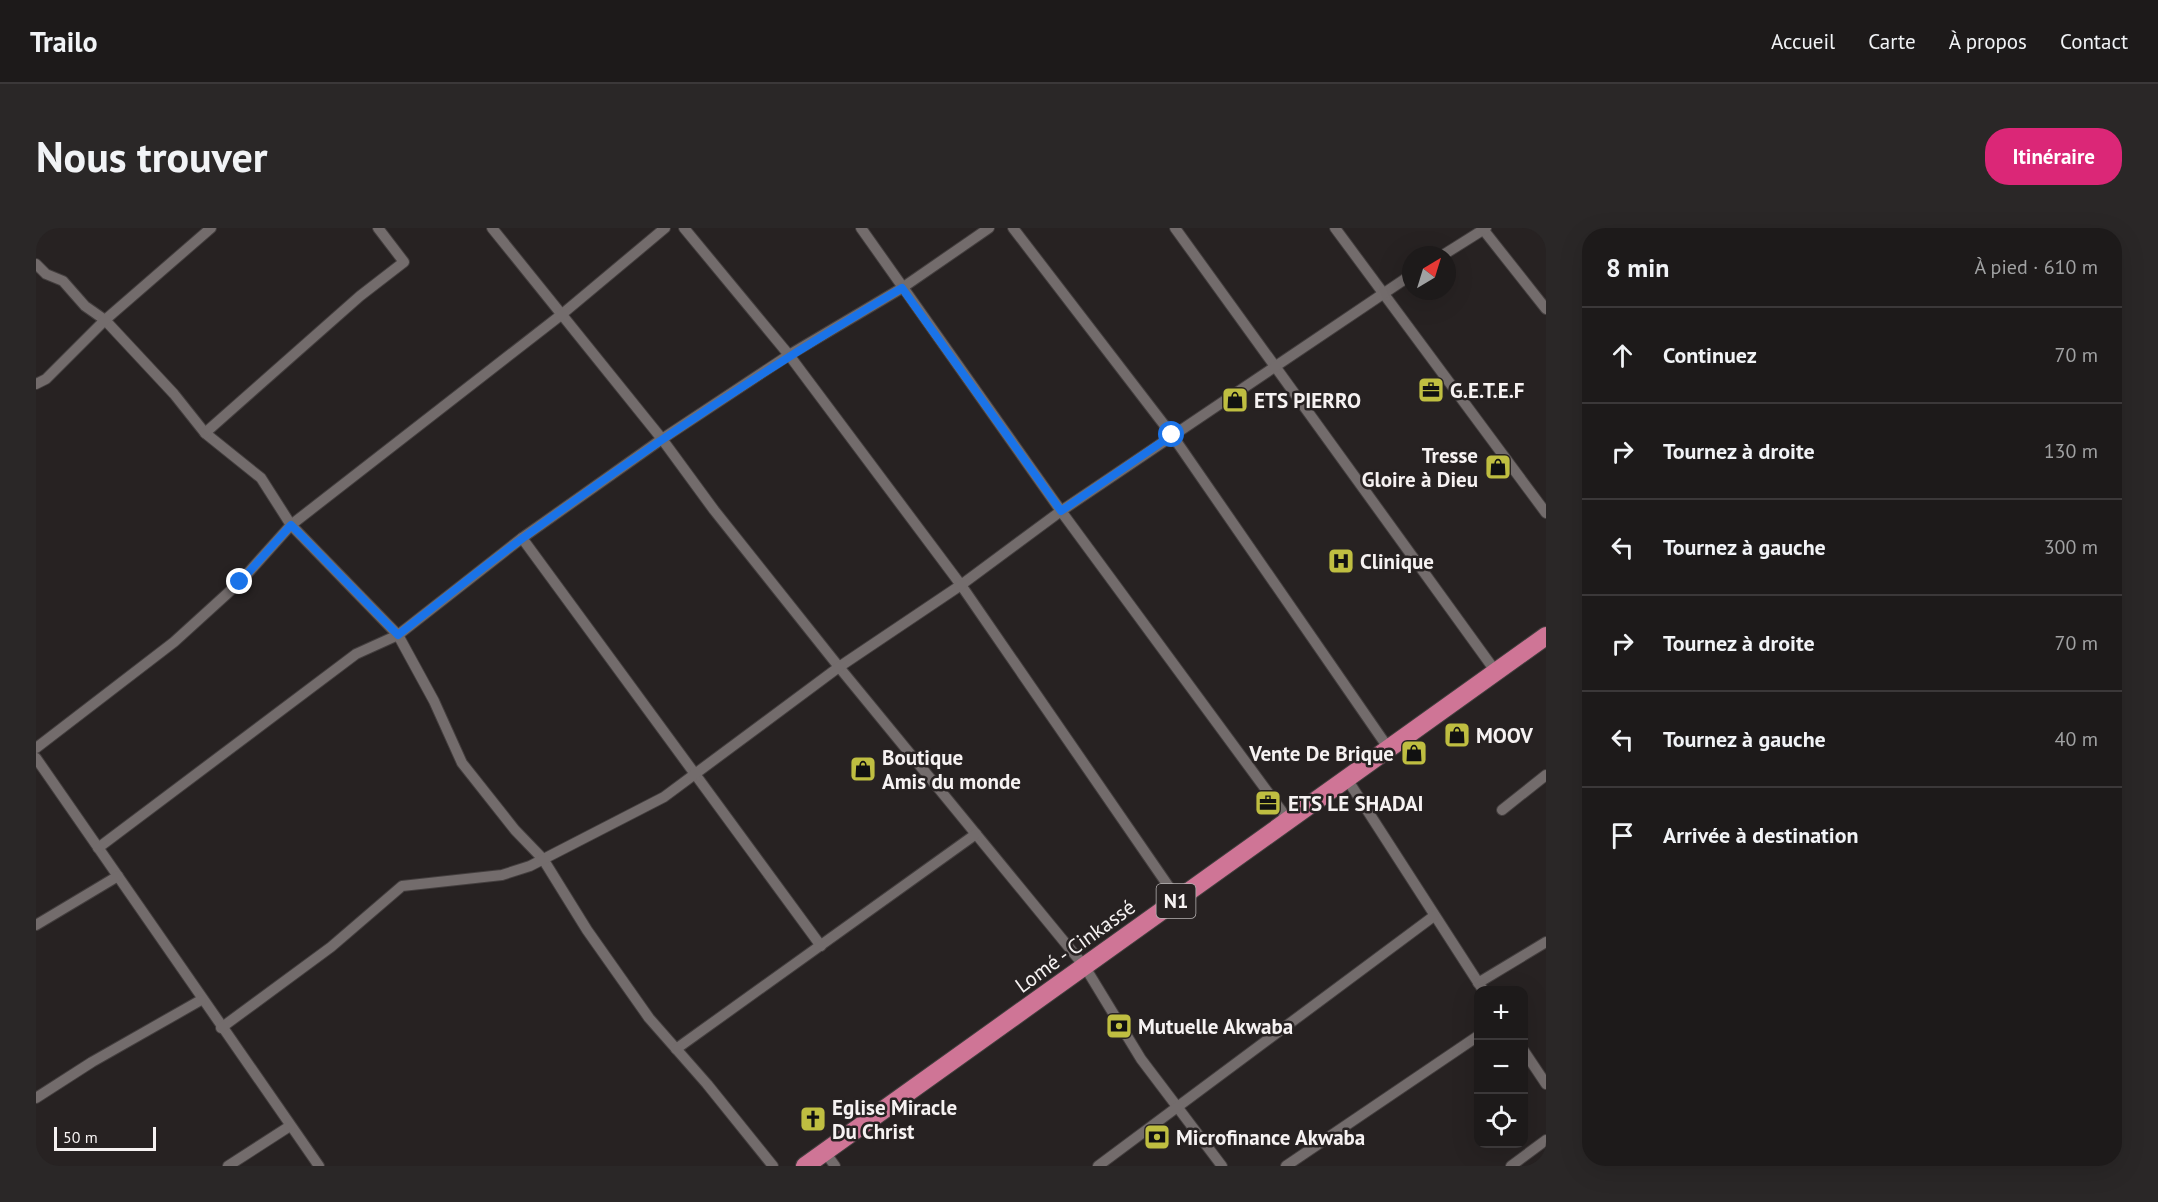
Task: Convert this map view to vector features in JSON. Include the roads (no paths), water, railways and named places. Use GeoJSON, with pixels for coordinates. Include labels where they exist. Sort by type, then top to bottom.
{"type":"FeatureCollection","features":[{"type":"Feature","properties":{"kind":"highway","name":"Lomé - Cinkassé"},"geometry":{"type":"LineString","coordinates":[[806,1166],[830,1159],[1085,967],[1546,636]]}},
{"type":"Feature","properties":{"kind":"street"},"geometry":{"type":"LineString","coordinates":[[36,384],[46,379],[105,320],[211,228]]}},
{"type":"Feature","properties":{"kind":"street"},"geometry":{"type":"LineString","coordinates":[[205,433],[360,296],[404,262],[378,228]]}},
{"type":"Feature","properties":{"kind":"street"},"geometry":{"type":"LineString","coordinates":[[492,228],[662,439],[839,667],[1085,967],[1142,1059],[1222,1166]]}},
{"type":"Feature","properties":{"kind":"street"},"geometry":{"type":"LineString","coordinates":[[36,748],[174,642],[240,582],[291,525],[561,315],[665,228]]}},
{"type":"Feature","properties":{"kind":"street"},"geometry":{"type":"LineString","coordinates":[[684,228],[789,355],[961,585],[1178,900]]}},
{"type":"Feature","properties":{"kind":"street"},"geometry":{"type":"LineString","coordinates":[[861,228],[1061,511],[1289,821]]}},
{"type":"Feature","properties":{"kind":"street"},"geometry":{"type":"LineString","coordinates":[[98,848],[356,654],[398,635],[522,538],[662,439],[789,355],[902,288],[989,228]]}},
{"type":"Feature","properties":{"kind":"street"},"geometry":{"type":"LineString","coordinates":[[1013,228],[1172,435],[1389,749]]}},
{"type":"Feature","properties":{"kind":"street"},"geometry":{"type":"LineString","coordinates":[[1175,228],[1496,672]]}},
{"type":"Feature","properties":{"kind":"street"},"geometry":{"type":"LineString","coordinates":[[1335,228],[1546,513]]}},
{"type":"Feature","properties":{"kind":"street"},"geometry":{"type":"LineString","coordinates":[[1456,246],[1484,228],[1546,309]]}},
{"type":"Feature","properties":{"kind":"street"},"geometry":{"type":"LineString","coordinates":[[36,264],[46,274],[63,282],[85,306],[105,320],[174,393],[205,433],[261,478],[291,525],[398,635],[434,701],[462,764],[515,830],[543,859],[587,930],[649,1018],[773,1166]]}},
{"type":"Feature","properties":{"kind":"street"},"geometry":{"type":"LineString","coordinates":[[221,1028],[331,947],[402,886],[502,875],[543,859],[664,797],[839,667],[961,585],[1061,511],[1402,281]]}},
{"type":"Feature","properties":{"kind":"street"},"geometry":{"type":"LineString","coordinates":[[522,538],[821,946]]}},
{"type":"Feature","properties":{"kind":"street"},"geometry":{"type":"LineString","coordinates":[[36,758],[221,1028],[319,1166]]}},
{"type":"Feature","properties":{"kind":"street"},"geometry":{"type":"LineString","coordinates":[[1502,810],[1546,775]]}},
{"type":"Feature","properties":{"kind":"street"},"geometry":{"type":"LineString","coordinates":[[1347,779],[1480,986]]}},
{"type":"Feature","properties":{"kind":"street"},"geometry":{"type":"LineString","coordinates":[[676,1049],[976,834]]}},
{"type":"Feature","properties":{"kind":"street"},"geometry":{"type":"LineString","coordinates":[[36,925],[118,876]]}},
{"type":"Feature","properties":{"kind":"street"},"geometry":{"type":"LineString","coordinates":[[1098,1166],[1434,916]]}},
{"type":"Feature","properties":{"kind":"street"},"geometry":{"type":"LineString","coordinates":[[1482,986],[1546,942]]}},
{"type":"Feature","properties":{"kind":"street"},"geometry":{"type":"LineString","coordinates":[[36,1098],[92,1062],[201,999]]}},
{"type":"Feature","properties":{"kind":"street"},"geometry":{"type":"LineString","coordinates":[[1287,1166],[1474,1039]]}},
{"type":"Feature","properties":{"kind":"street"},"geometry":{"type":"LineString","coordinates":[[1528,1056],[1546,1084]]}},
{"type":"Feature","properties":{"kind":"street"},"geometry":{"type":"LineString","coordinates":[[228,1166],[290,1126]]}},
{"type":"Feature","properties":{"kind":"street"},"geometry":{"type":"LineString","coordinates":[[1511,1166],[1546,1140]]}},
{"type":"Feature","properties":{"kind":"place","name":"G.E.T.E.F"},"geometry":{"type":"Point","coordinates":[1431,390]}},
{"type":"Feature","properties":{"kind":"place","name":"ETS PIERRO"},"geometry":{"type":"Point","coordinates":[1235,400]}},
{"type":"Feature","properties":{"kind":"place","name":"Tresse Gloire à Dieu"},"geometry":{"type":"Point","coordinates":[1498,467]}},
{"type":"Feature","properties":{"kind":"place","name":"Clinique"},"geometry":{"type":"Point","coordinates":[1341,561]}},
{"type":"Feature","properties":{"kind":"place","name":"MOOV"},"geometry":{"type":"Point","coordinates":[1457,735]}},
{"type":"Feature","properties":{"kind":"place","name":"Vente De Brique"},"geometry":{"type":"Point","coordinates":[1414,753]}},
{"type":"Feature","properties":{"kind":"place","name":"Boutique Amis du monde"},"geometry":{"type":"Point","coordinates":[863,769]}},
{"type":"Feature","properties":{"kind":"place","name":"ETS LE SHADAI"},"geometry":{"type":"Point","coordinates":[1268,803]}},
{"type":"Feature","properties":{"kind":"place","name":"Mutuelle Akwaba"},"geometry":{"type":"Point","coordinates":[1119,1026]}},
{"type":"Feature","properties":{"kind":"place","name":"Eglise Miracle Du Christ"},"geometry":{"type":"Point","coordinates":[813,1119]}},
{"type":"Feature","properties":{"kind":"place","name":"Microfinance Akwaba"},"geometry":{"type":"Point","coordinates":[1157,1137]}}]}
